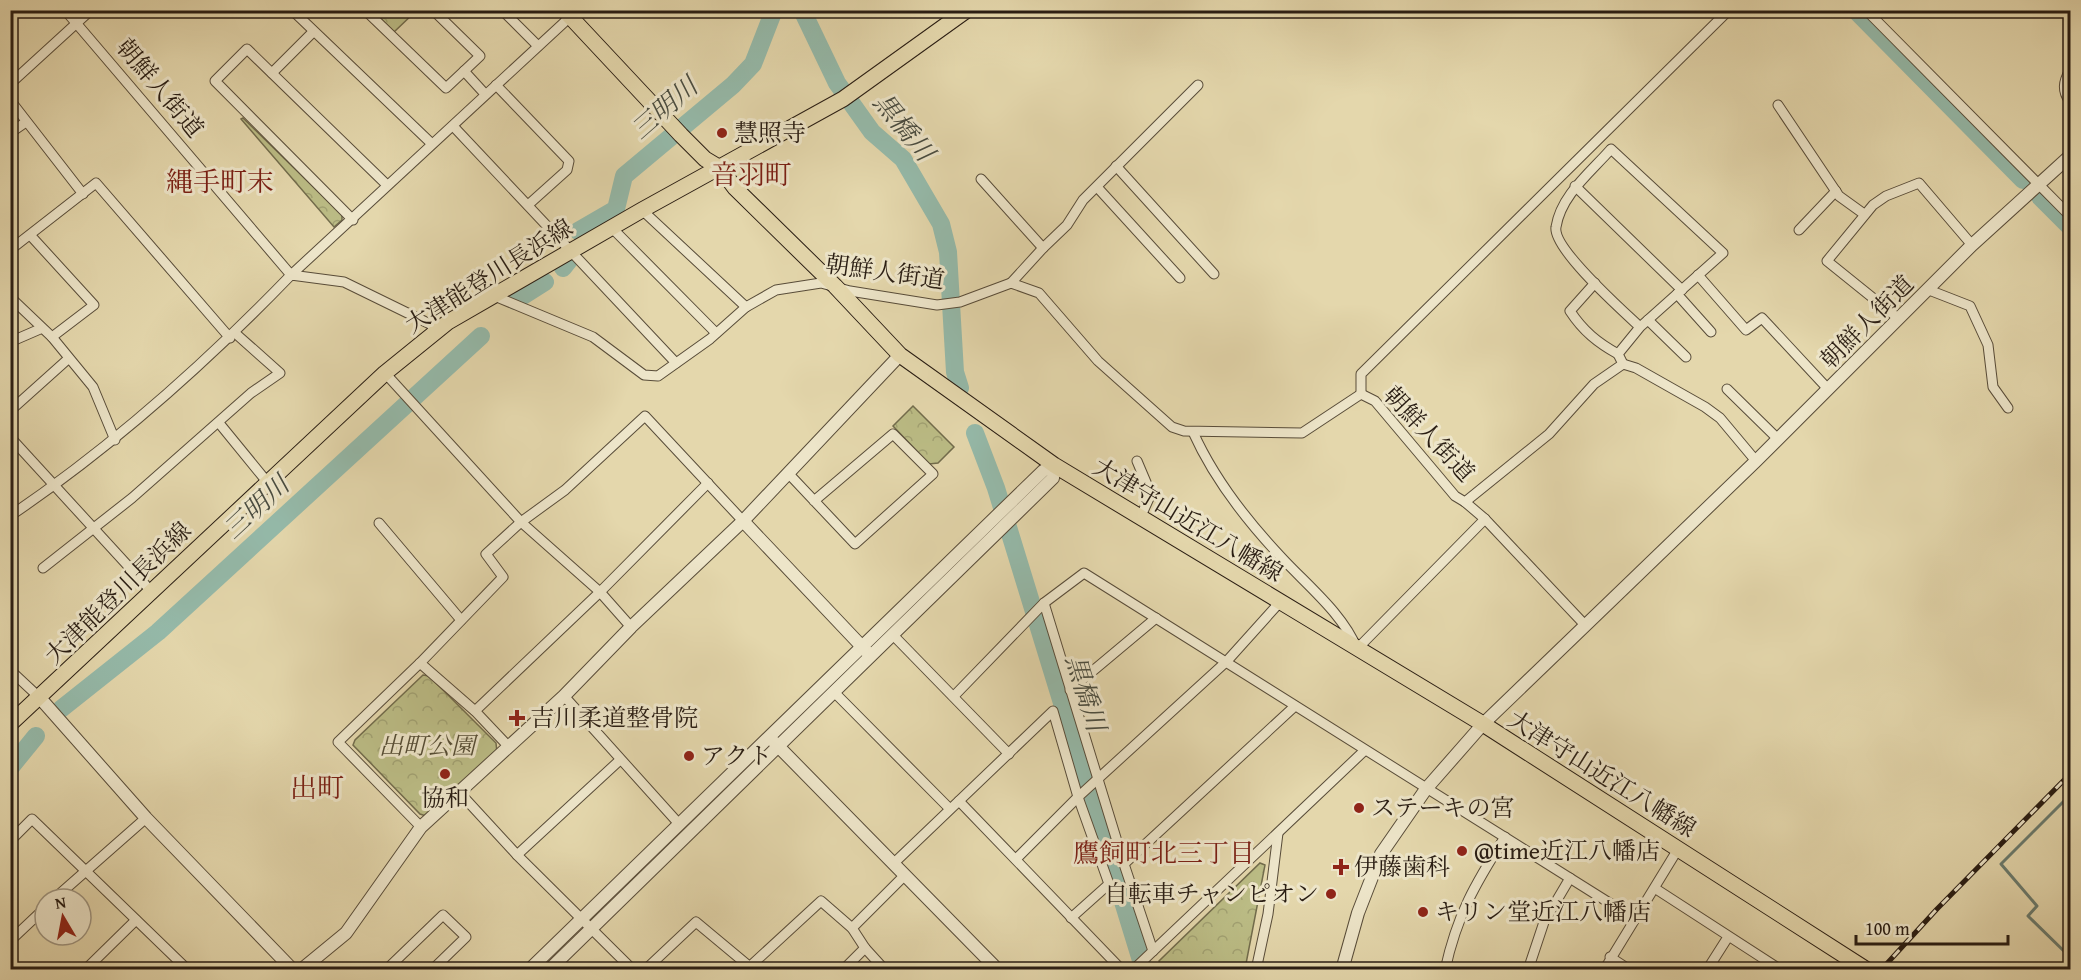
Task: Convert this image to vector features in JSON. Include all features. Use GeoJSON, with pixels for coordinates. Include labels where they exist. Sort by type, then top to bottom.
{"type":"FeatureCollection","features":[{"type":"Feature","properties":{"kind":"main road","name":"大津能登川長浜線"},"geometry":{"type":"LineString","coordinates":[[10,724],[385,374],[436,330],[611,227],[843,99],[967,10]]}},
{"type":"Feature","properties":{"kind":"main road","name":"大津守山近江八幡線"},"geometry":{"type":"LineString","coordinates":[[567,14],[676,130],[705,159],[720,168],[735,188],[835,286],[900,355],[1054,465],[1483,724],[1867,969]]}},
{"type":"Feature","properties":{"kind":"street","name":"朝鮮人街道"},"geometry":{"type":"LineString","coordinates":[[65,10],[291,275]]}},
{"type":"Feature","properties":{"kind":"street"},"geometry":{"type":"LineString","coordinates":[[10,84],[91,10]]}},
{"type":"Feature","properties":{"kind":"street"},"geometry":{"type":"LineString","coordinates":[[292,10],[432,144]]}},
{"type":"Feature","properties":{"kind":"street"},"geometry":{"type":"LineString","coordinates":[[365,10],[446,88],[480,56],[433,10]]}},
{"type":"Feature","properties":{"kind":"street"},"geometry":{"type":"LineString","coordinates":[[502,10],[538,46]]}},
{"type":"Feature","properties":{"kind":"street"},"geometry":{"type":"LineString","coordinates":[[1361,394],[1361,374],[1730,10]]}},
{"type":"Feature","properties":{"kind":"street"},"geometry":{"type":"LineString","coordinates":[[1866,10],[2070,216]]}},
{"type":"Feature","properties":{"kind":"street"},"geometry":{"type":"LineString","coordinates":[[10,516],[115,440],[232,335],[291,275],[353,220],[387,185],[538,46],[567,14]]}},
{"type":"Feature","properties":{"kind":"street"},"geometry":{"type":"LineString","coordinates":[[272,73],[313,32]]}},
{"type":"Feature","properties":{"kind":"street"},"geometry":{"type":"LineString","coordinates":[[353,220],[215,81],[247,49],[387,185]]}},
{"type":"Feature","properties":{"kind":"street"},"geometry":{"type":"LineString","coordinates":[[2070,70],[2065,80],[2064,94],[2070,102]]}},
{"type":"Feature","properties":{"kind":"street"},"geometry":{"type":"LineString","coordinates":[[464,71],[485,94]]}},
{"type":"Feature","properties":{"kind":"street"},"geometry":{"type":"LineString","coordinates":[[1011,283],[1067,225],[1083,200],[1198,85]]}},
{"type":"Feature","properties":{"kind":"street"},"geometry":{"type":"LineString","coordinates":[[496,86],[568,161],[567,170],[528,205]]}},
{"type":"Feature","properties":{"kind":"street"},"geometry":{"type":"LineString","coordinates":[[10,100],[83,194]]}},
{"type":"Feature","properties":{"kind":"street"},"geometry":{"type":"LineString","coordinates":[[1778,105],[1836,191],[1864,214]]}},
{"type":"Feature","properties":{"kind":"street"},"geometry":{"type":"LineString","coordinates":[[10,133],[26,122]]}},
{"type":"Feature","properties":{"kind":"street"},"geometry":{"type":"LineString","coordinates":[[453,126],[676,363]]}},
{"type":"Feature","properties":{"kind":"street"},"geometry":{"type":"LineString","coordinates":[[1618,354],[1644,324],[1723,253],[1611,149],[1575,186],[1556,227],[1557,241],[1595,283],[1644,324],[1686,357]]}},
{"type":"Feature","properties":{"kind":"street","name":"朝鮮人街道"},"geometry":{"type":"LineString","coordinates":[[1342,969],[1358,914],[1381,854],[1426,789],[1483,724],[1756,461],[1972,245],[2037,183],[2070,156]]}},
{"type":"Feature","properties":{"kind":"street"},"geometry":{"type":"LineString","coordinates":[[1116,166],[1214,274]]}},
{"type":"Feature","properties":{"kind":"street"},"geometry":{"type":"LineString","coordinates":[[981,179],[1043,248]]}},
{"type":"Feature","properties":{"kind":"street"},"geometry":{"type":"LineString","coordinates":[[10,250],[31,236],[96,183],[232,335],[280,374],[251,393],[132,498],[43,568]]}},
{"type":"Feature","properties":{"kind":"street"},"geometry":{"type":"LineString","coordinates":[[1899,319],[1827,261],[1864,214],[1886,196],[1919,183],[1972,245]]}},
{"type":"Feature","properties":{"kind":"street"},"geometry":{"type":"LineString","coordinates":[[1575,186],[1679,292],[1711,332]]}},
{"type":"Feature","properties":{"kind":"street"},"geometry":{"type":"LineString","coordinates":[[1097,187],[1180,278]]}},
{"type":"Feature","properties":{"kind":"street"},"geometry":{"type":"LineString","coordinates":[[1799,230],[1836,191]]}},
{"type":"Feature","properties":{"kind":"street"},"geometry":{"type":"LineString","coordinates":[[642,210],[746,308]]}},
{"type":"Feature","properties":{"kind":"street"},"geometry":{"type":"LineString","coordinates":[[611,227],[716,333]]}},
{"type":"Feature","properties":{"kind":"street"},"geometry":{"type":"LineString","coordinates":[[31,236],[94,305],[52,337]]}},
{"type":"Feature","properties":{"kind":"street"},"geometry":{"type":"LineString","coordinates":[[291,275],[344,282],[430,324],[436,330]]}},
{"type":"Feature","properties":{"kind":"street"},"geometry":{"type":"LineString","coordinates":[[1698,275],[1746,330],[1762,318],[1828,389]]}},
{"type":"Feature","properties":{"kind":"street","name":"朝鮮人街道"},"geometry":{"type":"LineString","coordinates":[[492,295],[593,337],[644,375],[658,376],[746,308],[776,290],[808,283],[936,305],[960,302],[1011,283],[1039,293],[1098,361],[1172,427],[1193,432],[1302,433],[1361,394],[1375,401],[1455,496],[1465,502],[1549,434],[1594,384],[1623,364]]}},
{"type":"Feature","properties":{"kind":"street"},"geometry":{"type":"LineString","coordinates":[[1595,283],[1570,311],[1580,326],[1596,342],[1618,354],[1623,364],[1636,368],[1720,418],[1756,461]]}},
{"type":"Feature","properties":{"kind":"street"},"geometry":{"type":"LineString","coordinates":[[1929,290],[1970,306],[1988,345],[1993,387],[2008,408]]}},
{"type":"Feature","properties":{"kind":"street"},"geometry":{"type":"LineString","coordinates":[[10,297],[40,329],[52,337],[93,387],[115,440]]}},
{"type":"Feature","properties":{"kind":"street"},"geometry":{"type":"LineString","coordinates":[[10,342],[40,329]]}},
{"type":"Feature","properties":{"kind":"street"},"geometry":{"type":"LineString","coordinates":[[301,969],[346,933],[421,827],[564,696],[631,627],[743,521],[900,355]]}},
{"type":"Feature","properties":{"kind":"street"},"geometry":{"type":"LineString","coordinates":[[10,411],[68,358]]}},
{"type":"Feature","properties":{"kind":"street"},"geometry":{"type":"LineString","coordinates":[[385,374],[521,522],[600,592],[631,627]]}},
{"type":"Feature","properties":{"kind":"street"},"geometry":{"type":"LineString","coordinates":[[1727,389],[1778,439]]}},
{"type":"Feature","properties":{"kind":"street"},"geometry":{"type":"LineString","coordinates":[[421,827],[338,742],[420,663],[503,577],[486,554],[521,522],[565,490],[645,416],[866,651]]}},
{"type":"Feature","properties":{"kind":"street"},"geometry":{"type":"LineString","coordinates":[[219,423],[268,483]]}},
{"type":"Feature","properties":{"kind":"street"},"geometry":{"type":"LineString","coordinates":[[1193,432],[1216,475],[1267,542],[1349,630],[1357,649],[1485,519]]}},
{"type":"Feature","properties":{"kind":"street"},"geometry":{"type":"LineString","coordinates":[[788,473],[814,501],[855,544],[933,474],[892,434],[814,501]]}},
{"type":"Feature","properties":{"kind":"street"},"geometry":{"type":"LineString","coordinates":[[10,437],[95,527],[151,591]]}},
{"type":"Feature","properties":{"kind":"street"},"geometry":{"type":"LineString","coordinates":[[1137,461],[1151,494],[1140,518]]}},
{"type":"Feature","properties":{"kind":"street"},"geometry":{"type":"LineString","coordinates":[[529,969],[681,825],[774,741],[834,692],[866,651],[892,634],[993,528],[1013,500],[1043,471],[1054,465]]}},
{"type":"Feature","properties":{"kind":"street"},"geometry":{"type":"LineString","coordinates":[[549,969],[866,651],[993,528],[1017,513],[1053,478],[1054,465]]}},
{"type":"Feature","properties":{"kind":"street"},"geometry":{"type":"LineString","coordinates":[[475,711],[600,592],[708,483]]}},
{"type":"Feature","properties":{"kind":"street"},"geometry":{"type":"LineString","coordinates":[[1465,502],[1485,519],[1585,625]]}},
{"type":"Feature","properties":{"kind":"street"},"geometry":{"type":"LineString","coordinates":[[379,523],[461,620]]}},
{"type":"Feature","properties":{"kind":"street"},"geometry":{"type":"LineString","coordinates":[[954,696],[1044,603],[1084,573],[1635,919]]}},
{"type":"Feature","properties":{"kind":"street"},"geometry":{"type":"LineString","coordinates":[[1016,859],[1078,797],[1227,662],[1280,602]]}},
{"type":"Feature","properties":{"kind":"street"},"geometry":{"type":"LineString","coordinates":[[1044,603],[1152,952]]}},
{"type":"Feature","properties":{"kind":"street"},"geometry":{"type":"LineString","coordinates":[[1070,690],[1156,618]]}},
{"type":"Feature","properties":{"kind":"street"},"geometry":{"type":"LineString","coordinates":[[892,634],[1009,754]]}},
{"type":"Feature","properties":{"kind":"street"},"geometry":{"type":"LineString","coordinates":[[420,663],[475,711],[509,747]]}},
{"type":"Feature","properties":{"kind":"street"},"geometry":{"type":"LineString","coordinates":[[10,669],[40,698],[146,818],[292,969]]}},
{"type":"Feature","properties":{"kind":"street"},"geometry":{"type":"LineString","coordinates":[[834,692],[949,808]]}},
{"type":"Feature","properties":{"kind":"street"},"geometry":{"type":"LineString","coordinates":[[564,696],[681,825]]}},
{"type":"Feature","properties":{"kind":"street"},"geometry":{"type":"LineString","coordinates":[[1124,864],[1295,706]]}},
{"type":"Feature","properties":{"kind":"street"},"geometry":{"type":"LineString","coordinates":[[893,864],[1053,711],[1078,797],[1108,884],[1071,918]]}},
{"type":"Feature","properties":{"kind":"street"},"geometry":{"type":"LineString","coordinates":[[774,741],[904,876],[998,969]]}},
{"type":"Feature","properties":{"kind":"street"},"geometry":{"type":"LineString","coordinates":[[1133,969],[1364,750]]}},
{"type":"Feature","properties":{"kind":"street"},"geometry":{"type":"LineString","coordinates":[[517,855],[620,760]]}},
{"type":"Feature","properties":{"kind":"street"},"geometry":{"type":"LineString","coordinates":[[460,793],[517,855],[633,969]]}},
{"type":"Feature","properties":{"kind":"street"},"geometry":{"type":"LineString","coordinates":[[959,801],[1122,969]]}},
{"type":"Feature","properties":{"kind":"street"},"geometry":{"type":"LineString","coordinates":[[67,887],[146,818]]}},
{"type":"Feature","properties":{"kind":"street"},"geometry":{"type":"LineString","coordinates":[[10,841],[32,819],[187,969]]}},
{"type":"Feature","properties":{"kind":"street"},"geometry":{"type":"LineString","coordinates":[[1256,969],[1268,914],[1278,833]]}},
{"type":"Feature","properties":{"kind":"street"},"geometry":{"type":"LineString","coordinates":[[1446,969],[1451,943],[1469,894],[1504,837]]}},
{"type":"Feature","properties":{"kind":"street"},"geometry":{"type":"LineString","coordinates":[[1604,969],[1656,889],[1678,849]]}},
{"type":"Feature","properties":{"kind":"street"},"geometry":{"type":"LineString","coordinates":[[852,928],[904,876]]}},
{"type":"Feature","properties":{"kind":"street"},"geometry":{"type":"LineString","coordinates":[[1528,969],[1544,922],[1570,878]]}},
{"type":"Feature","properties":{"kind":"street"},"geometry":{"type":"LineString","coordinates":[[1656,889],[1780,969]]}},
{"type":"Feature","properties":{"kind":"street"},"geometry":{"type":"LineString","coordinates":[[645,969],[696,922],[748,968],[821,901],[852,928],[865,948],[885,969]]}},
{"type":"Feature","properties":{"kind":"street"},"geometry":{"type":"LineString","coordinates":[[386,969],[443,915],[466,936],[432,969]]}},
{"type":"Feature","properties":{"kind":"street"},"geometry":{"type":"LineString","coordinates":[[10,941],[33,919]]}},
{"type":"Feature","properties":{"kind":"street"},"geometry":{"type":"LineString","coordinates":[[85,969],[136,920]]}},
{"type":"Feature","properties":{"kind":"street"},"geometry":{"type":"LineString","coordinates":[[1707,969],[1728,937]]}},
{"type":"Feature","properties":{"kind":"street"},"geometry":{"type":"LineString","coordinates":[[843,969],[865,948]]}},
{"type":"Feature","properties":{"kind":"street"},"geometry":{"type":"LineString","coordinates":[[1610,957],[1630,969]]}},
{"type":"Feature","properties":{"kind":"green space"},"geometry":{"type":"Polygon","coordinates":[[[372,11],[416,11],[394,32],[372,11]]]}},
{"type":"Feature","properties":{"kind":"green space"},"geometry":{"type":"Polygon","coordinates":[[[243,118],[342,215],[342,220],[334,227],[241,119],[243,118]]]}},
{"type":"Feature","properties":{"kind":"green space"},"geometry":{"type":"Polygon","coordinates":[[[913,406],[954,447],[938,463],[929,464],[893,426],[913,406]]]}},
{"type":"Feature","properties":{"kind":"green space","name":"出町公園"},"geometry":{"type":"Polygon","coordinates":[[[423,675],[429,676],[496,743],[497,753],[429,817],[420,814],[353,745],[355,740],[423,675]]]}},
{"type":"Feature","properties":{"kind":"green space"},"geometry":{"type":"Polygon","coordinates":[[[1260,863],[1265,865],[1245,969],[1162,969],[1159,961],[1260,863]]]}},
{"type":"Feature","properties":{"kind":"waterway","name":"三明川"},"geometry":{"type":"LineString","coordinates":[[578,231],[616,209],[624,176],[733,85],[753,64],[774,10]]}},
{"type":"Feature","properties":{"kind":"waterway","name":"黒橋川"},"geometry":{"type":"LineString","coordinates":[[802,10],[837,83],[872,132],[903,159],[941,224],[948,252],[955,372],[960,388]]}},
{"type":"Feature","properties":{"kind":"waterway"},"geometry":{"type":"LineString","coordinates":[[1855,10],[2023,180]]}},
{"type":"Feature","properties":{"kind":"waterway"},"geometry":{"type":"LineString","coordinates":[[2040,197],[2070,227]]}},
{"type":"Feature","properties":{"kind":"waterway","name":"三明川"},"geometry":{"type":"LineString","coordinates":[[563,268],[570,259]]}},
{"type":"Feature","properties":{"kind":"waterway","name":"三明川"},"geometry":{"type":"LineString","coordinates":[[515,301],[545,282]]}},
{"type":"Feature","properties":{"kind":"waterway","name":"三明川"},"geometry":{"type":"LineString","coordinates":[[61,709],[158,632],[481,336]]}},
{"type":"Feature","properties":{"kind":"waterway","name":"黒橋川"},"geometry":{"type":"LineString","coordinates":[[975,433],[996,488],[1144,970]]}},
{"type":"Feature","properties":{"kind":"waterway","name":"三明川"},"geometry":{"type":"LineString","coordinates":[[10,768],[36,736]]}},
{"type":"Feature","properties":{"kind":"waterway"},"geometry":{"type":"LineString","coordinates":[[2070,795],[2001,864],[2037,906],[2028,916],[2070,957]]}},
{"type":"Feature","properties":{"kind":"railway"},"geometry":{"type":"LineString","coordinates":[[1881,970],[1937,909],[2070,774]]}},
{"type":"Feature","properties":{"kind":"place","name":"慧照寺"},"geometry":{"type":"Point","coordinates":[722,133]}},
{"type":"Feature","properties":{"kind":"place","name":"吉川柔道整骨院"},"geometry":{"type":"Point","coordinates":[517,718]}},
{"type":"Feature","properties":{"kind":"place","name":"アクト"},"geometry":{"type":"Point","coordinates":[689,756]}},
{"type":"Feature","properties":{"kind":"place","name":"協和"},"geometry":{"type":"Point","coordinates":[445,774]}},
{"type":"Feature","properties":{"kind":"place","name":"ステーキの宮"},"geometry":{"type":"Point","coordinates":[1359,808]}},
{"type":"Feature","properties":{"kind":"place","name":"@time近江八幡店"},"geometry":{"type":"Point","coordinates":[1462,851]}},
{"type":"Feature","properties":{"kind":"place","name":"伊藤歯科"},"geometry":{"type":"Point","coordinates":[1341,867]}},
{"type":"Feature","properties":{"kind":"place","name":"自転車チャンピオン"},"geometry":{"type":"Point","coordinates":[1331,894]}},
{"type":"Feature","properties":{"kind":"place","name":"キリン堂近江八幡店"},"geometry":{"type":"Point","coordinates":[1423,912]}},
{"type":"Feature","properties":{"kind":"district","name":"音羽町"},"geometry":{"type":"Point","coordinates":[751,175]}},
{"type":"Feature","properties":{"kind":"district","name":"縄手町末"},"geometry":{"type":"Point","coordinates":[220,182]}},
{"type":"Feature","properties":{"kind":"district","name":"出町"},"geometry":{"type":"Point","coordinates":[317,788]}},
{"type":"Feature","properties":{"kind":"district","name":"鷹飼町北三丁目"},"geometry":{"type":"Point","coordinates":[1164,853]}}]}
